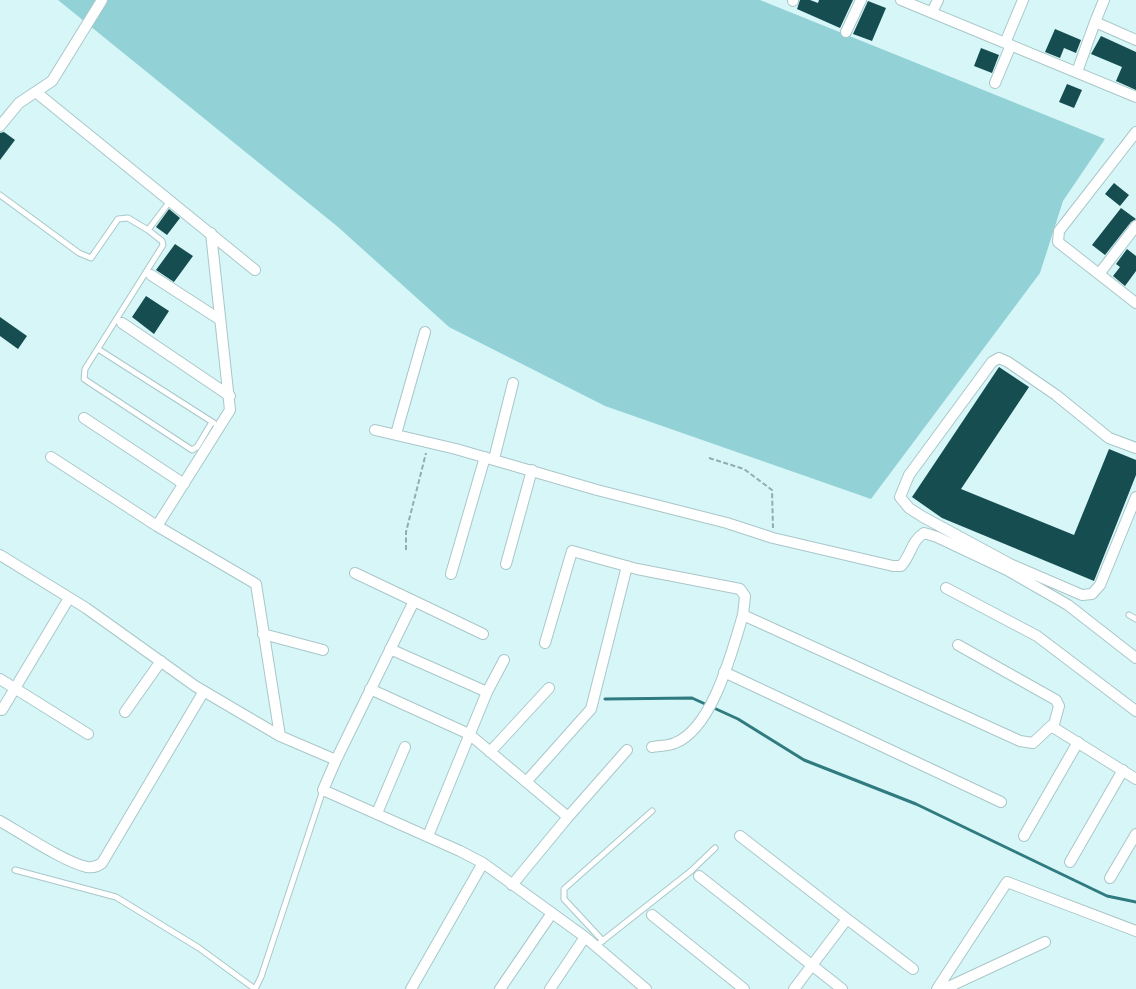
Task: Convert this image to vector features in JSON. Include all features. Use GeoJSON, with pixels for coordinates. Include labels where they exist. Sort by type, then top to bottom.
{"type":"FeatureCollection","features":[{"type":"Feature","properties":{"kind":"street"},"geometry":{"type":"LineString","coordinates":[[0,126],[19,103],[37,93],[52,81],[102,0]]}},
{"type":"Feature","properties":{"kind":"street"},"geometry":{"type":"LineString","coordinates":[[846,32],[860,0]]}},
{"type":"Feature","properties":{"kind":"street"},"geometry":{"type":"LineString","coordinates":[[901,0],[1136,98]]}},
{"type":"Feature","properties":{"kind":"street"},"geometry":{"type":"LineString","coordinates":[[932,12],[938,0]]}},
{"type":"Feature","properties":{"kind":"street"},"geometry":{"type":"LineString","coordinates":[[995,83],[1023,0]]}},
{"type":"Feature","properties":{"kind":"street"},"geometry":{"type":"LineString","coordinates":[[1077,72],[1104,0]]}},
{"type":"Feature","properties":{"kind":"street"},"geometry":{"type":"LineString","coordinates":[[1095,22],[1136,40]]}},
{"type":"Feature","properties":{"kind":"street"},"geometry":{"type":"LineString","coordinates":[[37,93],[255,270]]}},
{"type":"Feature","properties":{"kind":"street"},"geometry":{"type":"LineString","coordinates":[[1136,132],[1059,232],[1058,242],[1136,303]]}},
{"type":"Feature","properties":{"kind":"street"},"geometry":{"type":"LineString","coordinates":[[1098,274],[1136,226]]}},
{"type":"Feature","properties":{"kind":"street"},"geometry":{"type":"LineString","coordinates":[[157,526],[184,484],[216,425],[230,410],[211,233]]}},
{"type":"Feature","properties":{"kind":"street"},"geometry":{"type":"LineString","coordinates":[[151,275],[219,320]]}},
{"type":"Feature","properties":{"kind":"street"},"geometry":{"type":"LineString","coordinates":[[122,323],[230,396]]}},
{"type":"Feature","properties":{"kind":"street"},"geometry":{"type":"LineString","coordinates":[[396,434],[425,332]]}},
{"type":"Feature","properties":{"kind":"street"},"geometry":{"type":"LineString","coordinates":[[1136,448],[1109,438],[1056,395],[1008,362],[999,358],[992,362],[909,475],[900,497],[909,508],[923,517],[1010,564],[1082,595],[1092,594],[1100,585],[1136,497]]}},
{"type":"Feature","properties":{"kind":"street"},"geometry":{"type":"LineString","coordinates":[[451,574],[513,383]]}},
{"type":"Feature","properties":{"kind":"street"},"geometry":{"type":"LineString","coordinates":[[84,418],[184,484]]}},
{"type":"Feature","properties":{"kind":"street"},"geometry":{"type":"LineString","coordinates":[[375,430],[490,458],[597,490],[727,523],[773,538],[893,566],[901,566],[907,560],[917,538],[924,534],[938,537],[1007,570],[1068,605],[1136,658]]}},
{"type":"Feature","properties":{"kind":"street"},"geometry":{"type":"LineString","coordinates":[[51,457],[157,526],[256,584],[280,736]]}},
{"type":"Feature","properties":{"kind":"street"},"geometry":{"type":"LineString","coordinates":[[506,564],[532,470]]}},
{"type":"Feature","properties":{"kind":"street"},"geometry":{"type":"LineString","coordinates":[[545,643],[572,551],[627,566],[740,589],[745,596],[743,615],[724,672],[700,723],[675,743],[652,747]]}},
{"type":"Feature","properties":{"kind":"street"},"geometry":{"type":"LineString","coordinates":[[0,555],[69,598],[204,691],[280,736],[336,760]]}},
{"type":"Feature","properties":{"kind":"street"},"geometry":{"type":"LineString","coordinates":[[526,782],[591,709],[627,566]]}},
{"type":"Feature","properties":{"kind":"street"},"geometry":{"type":"LineString","coordinates":[[355,573],[483,634]]}},
{"type":"Feature","properties":{"kind":"street"},"geometry":{"type":"LineString","coordinates":[[946,588],[1037,636],[1136,711]]}},
{"type":"Feature","properties":{"kind":"street"},"geometry":{"type":"LineString","coordinates":[[2,710],[69,598]]}},
{"type":"Feature","properties":{"kind":"street"},"geometry":{"type":"LineString","coordinates":[[414,601],[370,688],[323,790],[428,836],[483,863],[585,936],[600,944],[646,989]]}},
{"type":"Feature","properties":{"kind":"street"},"geometry":{"type":"LineString","coordinates":[[743,615],[1020,741],[1031,744],[1048,728],[1053,728],[1136,779]]}},
{"type":"Feature","properties":{"kind":"street"},"geometry":{"type":"LineString","coordinates":[[263,634],[323,650]]}},
{"type":"Feature","properties":{"kind":"street"},"geometry":{"type":"LineString","coordinates":[[958,645],[1054,698],[1059,706],[1053,728]]}},
{"type":"Feature","properties":{"kind":"street"},"geometry":{"type":"LineString","coordinates":[[390,649],[486,692]]}},
{"type":"Feature","properties":{"kind":"street"},"geometry":{"type":"LineString","coordinates":[[428,836],[486,692],[504,660]]}},
{"type":"Feature","properties":{"kind":"street"},"geometry":{"type":"LineString","coordinates":[[125,712],[161,661]]}},
{"type":"Feature","properties":{"kind":"street"},"geometry":{"type":"LineString","coordinates":[[724,672],[1001,802]]}},
{"type":"Feature","properties":{"kind":"street"},"geometry":{"type":"LineString","coordinates":[[0,679],[88,734]]}},
{"type":"Feature","properties":{"kind":"street"},"geometry":{"type":"LineString","coordinates":[[370,688],[469,734],[568,817]]}},
{"type":"Feature","properties":{"kind":"street"},"geometry":{"type":"LineString","coordinates":[[490,752],[549,688]]}},
{"type":"Feature","properties":{"kind":"street"},"geometry":{"type":"LineString","coordinates":[[0,821],[72,862],[86,867],[97,867],[102,863],[133,814],[204,691]]}},
{"type":"Feature","properties":{"kind":"street"},"geometry":{"type":"LineString","coordinates":[[1024,836],[1078,742]]}},
{"type":"Feature","properties":{"kind":"street"},"geometry":{"type":"LineString","coordinates":[[377,813],[405,747]]}},
{"type":"Feature","properties":{"kind":"street"},"geometry":{"type":"LineString","coordinates":[[512,885],[568,817],[628,750]]}},
{"type":"Feature","properties":{"kind":"street"},"geometry":{"type":"LineString","coordinates":[[1070,862],[1123,770]]}},
{"type":"Feature","properties":{"kind":"street"},"geometry":{"type":"LineString","coordinates":[[1110,878],[1136,834]]}},
{"type":"Feature","properties":{"kind":"street"},"geometry":{"type":"LineString","coordinates":[[740,836],[913,969]]}},
{"type":"Feature","properties":{"kind":"street"},"geometry":{"type":"LineString","coordinates":[[412,989],[483,863]]}},
{"type":"Feature","properties":{"kind":"street"},"geometry":{"type":"LineString","coordinates":[[699,876],[842,989]]}},
{"type":"Feature","properties":{"kind":"street"},"geometry":{"type":"LineString","coordinates":[[937,989],[1007,882],[1136,931]]}},
{"type":"Feature","properties":{"kind":"street"},"geometry":{"type":"LineString","coordinates":[[500,989],[552,913]]}},
{"type":"Feature","properties":{"kind":"street"},"geometry":{"type":"LineString","coordinates":[[652,915],[744,989]]}},
{"type":"Feature","properties":{"kind":"street"},"geometry":{"type":"LineString","coordinates":[[794,989],[847,919]]}},
{"type":"Feature","properties":{"kind":"street"},"geometry":{"type":"LineString","coordinates":[[550,989],[585,936]]}},
{"type":"Feature","properties":{"kind":"street"},"geometry":{"type":"LineString","coordinates":[[944,989],[1045,942]]}},
{"type":"Feature","properties":{"kind":"lane"},"geometry":{"type":"LineString","coordinates":[[0,195],[85,257],[91,258],[113,225],[122,217],[128,218],[162,241],[163,245],[83,375],[86,382],[185,447],[192,450],[204,445]]}},
{"type":"Feature","properties":{"kind":"lane"},"geometry":{"type":"LineString","coordinates":[[148,230],[170,200]]}},
{"type":"Feature","properties":{"kind":"lane"},"geometry":{"type":"LineString","coordinates":[[98,349],[216,425]]}},
{"type":"Feature","properties":{"kind":"lane"},"geometry":{"type":"LineString","coordinates":[[1129,615],[1136,619]]}},
{"type":"Feature","properties":{"kind":"lane"},"geometry":{"type":"LineString","coordinates":[[15,870],[116,897],[199,948],[255,989],[261,977],[323,790]]}},
{"type":"Feature","properties":{"kind":"lane"},"geometry":{"type":"LineString","coordinates":[[652,811],[564,889],[564,899],[600,944],[691,871],[715,848]]}},
{"type":"Feature","properties":{"kind":"path"},"geometry":{"type":"LineString","coordinates":[[406,550],[406,532],[426,453],[424,441]]}},
{"type":"Feature","properties":{"kind":"path"},"geometry":{"type":"LineString","coordinates":[[709,458],[744,469],[772,490],[773,538]]}},
{"type":"Feature","properties":{"kind":"shaded area"},"geometry":{"type":"Polygon","coordinates":[[[58,0],[760,0],[1105,139],[1063,201],[1040,273],[871,499],[605,406],[449,327],[338,227],[58,0]]]}},
{"type":"Feature","properties":{"kind":"building"},"geometry":{"type":"Polygon","coordinates":[[[800,0],[810,0],[818,3],[819,0],[853,0],[840,28],[797,9],[800,0]]]}},
{"type":"Feature","properties":{"kind":"building"},"geometry":{"type":"Polygon","coordinates":[[[868,1],[886,8],[872,41],[853,34],[868,1]]]}},
{"type":"Feature","properties":{"kind":"building"},"geometry":{"type":"Polygon","coordinates":[[[1055,29],[1081,40],[1076,53],[1064,48],[1060,58],[1045,52],[1055,29]]]}},
{"type":"Feature","properties":{"kind":"building"},"geometry":{"type":"Polygon","coordinates":[[[1101,36],[1136,52],[1136,90],[1116,81],[1122,67],[1091,54],[1101,36]]]}},
{"type":"Feature","properties":{"kind":"building"},"geometry":{"type":"Polygon","coordinates":[[[981,48],[999,55],[992,73],[974,66],[981,48]]]}},
{"type":"Feature","properties":{"kind":"building"},"geometry":{"type":"Polygon","coordinates":[[[1067,84],[1082,90],[1074,108],[1059,102],[1067,84]]]}},
{"type":"Feature","properties":{"kind":"building"},"geometry":{"type":"Polygon","coordinates":[[[4,132],[15,140],[0,160],[0,133],[4,132]]]}},
{"type":"Feature","properties":{"kind":"building"},"geometry":{"type":"Polygon","coordinates":[[[1114,183],[1129,195],[1120,206],[1105,194],[1114,183]]]}},
{"type":"Feature","properties":{"kind":"building"},"geometry":{"type":"Polygon","coordinates":[[[1121,208],[1136,219],[1131,222],[1105,255],[1092,245],[1121,208]]]}},
{"type":"Feature","properties":{"kind":"building"},"geometry":{"type":"Polygon","coordinates":[[[169,209],[180,218],[167,235],[156,227],[169,209]]]}},
{"type":"Feature","properties":{"kind":"building"},"geometry":{"type":"Polygon","coordinates":[[[175,244],[193,256],[174,282],[156,270],[175,244]]]}},
{"type":"Feature","properties":{"kind":"building"},"geometry":{"type":"Polygon","coordinates":[[[1127,249],[1136,256],[1136,271],[1125,286],[1113,276],[1120,267],[1116,264],[1127,249]]]}},
{"type":"Feature","properties":{"kind":"building"},"geometry":{"type":"Polygon","coordinates":[[[146,296],[169,311],[154,334],[132,317],[146,296]]]}},
{"type":"Feature","properties":{"kind":"building"},"geometry":{"type":"Polygon","coordinates":[[[0,317],[27,336],[18,349],[0,336],[0,317]]]}},
{"type":"Feature","properties":{"kind":"building"},"geometry":{"type":"Polygon","coordinates":[[[999,367],[1029,387],[961,489],[1074,535],[1109,449],[1136,460],[1136,475],[1094,581],[942,518],[912,497],[999,367]]]}},
{"type":"Feature","properties":{"kind":"waterway"},"geometry":{"type":"LineString","coordinates":[[605,699],[692,698],[738,719],[804,760],[916,804],[1107,896],[1136,902]]}}]}
